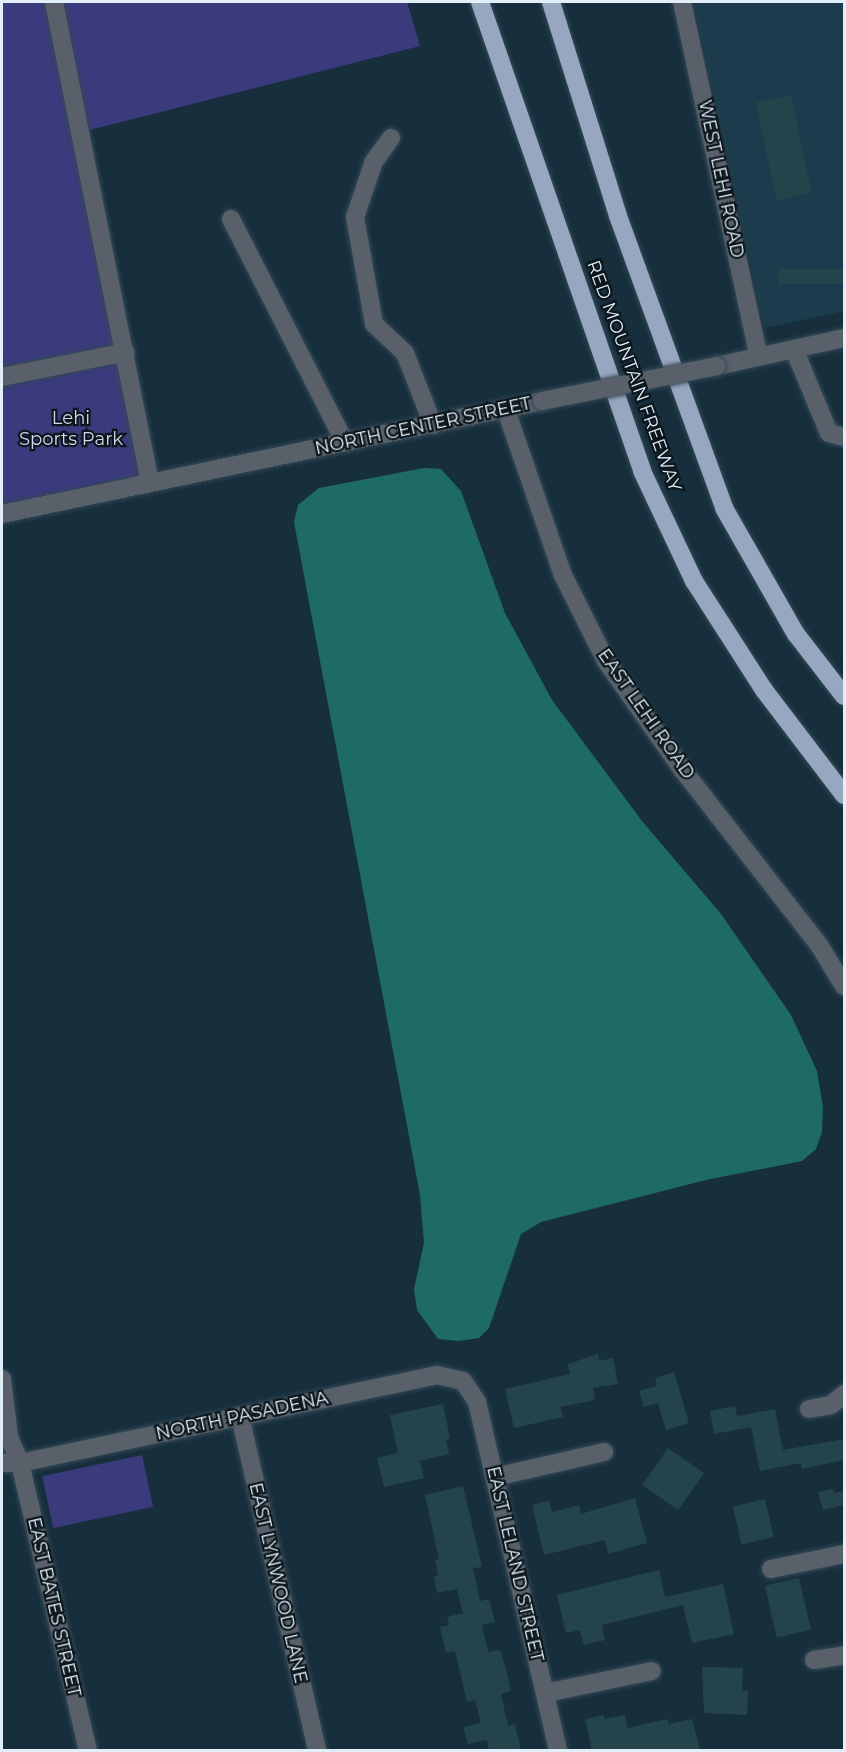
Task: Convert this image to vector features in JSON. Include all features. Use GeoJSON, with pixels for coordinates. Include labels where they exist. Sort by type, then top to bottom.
{"type":"FeatureCollection","features":[{"type":"Feature","properties":{"kind":"highway"},"geometry":{"type":"LineString","coordinates":[[551,2],[618,216],[724,508],[796,634],[844,696]]}},
{"type":"Feature","properties":{"kind":"highway","name":"RED MOUNTAIN FREEWAY"},"geometry":{"type":"LineString","coordinates":[[481,5],[642,471],[694,581],[764,690],[844,795]]}},
{"type":"Feature","properties":{"kind":"street"},"geometry":{"type":"LineString","coordinates":[[54,2],[126,352],[150,483]]}},
{"type":"Feature","properties":{"kind":"street","name":"WEST LEHI ROAD"},"geometry":{"type":"LineString","coordinates":[[682,2],[759,357]]}},
{"type":"Feature","properties":{"kind":"street"},"geometry":{"type":"LineString","coordinates":[[391,138],[374,161],[355,217],[374,324],[405,354],[434,425]]}},
{"type":"Feature","properties":{"kind":"street"},"geometry":{"type":"LineString","coordinates":[[231,219],[345,443]]}},
{"type":"Feature","properties":{"kind":"street","name":"NORTH CENTER STREET"},"geometry":{"type":"LineString","coordinates":[[2,514],[844,338]]}},
{"type":"Feature","properties":{"kind":"street"},"geometry":{"type":"LineString","coordinates":[[794,349],[829,433],[844,437]]}},
{"type":"Feature","properties":{"kind":"street"},"geometry":{"type":"LineString","coordinates":[[2,377],[126,352]]}},
{"type":"Feature","properties":{"kind":"street","name":"EAST LEHI ROAD"},"geometry":{"type":"LineString","coordinates":[[506,410],[562,573],[606,661],[682,769],[819,945],[844,986]]}},
{"type":"Feature","properties":{"kind":"street","name":"NORTH PASADENA"},"geometry":{"type":"LineString","coordinates":[[11,1463],[437,1375],[463,1381]]}},
{"type":"Feature","properties":{"kind":"street","name":"EAST BATES STREET"},"geometry":{"type":"LineString","coordinates":[[2,1379],[11,1463],[88,1750]]}},
{"type":"Feature","properties":{"kind":"street","name":"EAST LELAND STREET"},"geometry":{"type":"LineString","coordinates":[[463,1381],[477,1402],[558,1750]]}},
{"type":"Feature","properties":{"kind":"street"},"geometry":{"type":"LineString","coordinates":[[809,1409],[831,1405],[844,1394]]}},
{"type":"Feature","properties":{"kind":"street","name":"EAST LYNWOOD LANE"},"geometry":{"type":"LineString","coordinates":[[240,1416],[317,1750]]}},
{"type":"Feature","properties":{"kind":"street"},"geometry":{"type":"LineString","coordinates":[[495,1477],[604,1452]]}},
{"type":"Feature","properties":{"kind":"street"},"geometry":{"type":"LineString","coordinates":[[771,1569],[844,1554]]}},
{"type":"Feature","properties":{"kind":"street"},"geometry":{"type":"LineString","coordinates":[[814,1660],[844,1655]]}},
{"type":"Feature","properties":{"kind":"street"},"geometry":{"type":"LineString","coordinates":[[545,1694],[652,1671]]}},
{"type":"Feature","properties":{"kind":"shaded area"},"geometry":{"type":"Polygon","coordinates":[[[694,2],[844,2],[844,311],[765,328],[694,2]]]}},
{"type":"Feature","properties":{"kind":"shaded area"},"geometry":{"type":"Polygon","coordinates":[[[424,468],[441,469],[461,491],[505,613],[552,700],[642,821],[721,914],[791,1015],[817,1071],[823,1107],[822,1132],[816,1149],[802,1161],[706,1180],[541,1222],[521,1234],[489,1328],[479,1338],[459,1341],[438,1339],[417,1310],[414,1289],[424,1243],[420,1195],[294,522],[298,505],[319,488],[424,468]]]}},
{"type":"Feature","properties":{"kind":"green space","name":"Lehi Sports Park"},"geometry":{"type":"Polygon","coordinates":[[[2,2],[407,2],[420,46],[82,132],[150,483],[2,514],[2,2]]]}},
{"type":"Feature","properties":{"kind":"green space"},"geometry":{"type":"Polygon","coordinates":[[[142,1455],[153,1507],[53,1528],[42,1476],[142,1455]]]}},
{"type":"Feature","properties":{"kind":"building"},"geometry":{"type":"Polygon","coordinates":[[[791,95],[812,193],[777,200],[756,102],[791,95]]]}},
{"type":"Feature","properties":{"kind":"building"},"geometry":{"type":"Polygon","coordinates":[[[778,269],[844,269],[844,284],[778,284],[778,269]]]}},
{"type":"Feature","properties":{"kind":"building"},"geometry":{"type":"Polygon","coordinates":[[[598,1354],[599,1361],[613,1358],[618,1384],[593,1388],[595,1400],[560,1407],[563,1417],[514,1428],[505,1389],[570,1374],[568,1364],[598,1354]]]}},
{"type":"Feature","properties":{"kind":"building"},"geometry":{"type":"Polygon","coordinates":[[[674,1372],[689,1423],[666,1430],[658,1403],[644,1407],[639,1391],[657,1386],[655,1378],[674,1372]]]}},
{"type":"Feature","properties":{"kind":"building"},"geometry":{"type":"Polygon","coordinates":[[[443,1404],[450,1438],[446,1440],[449,1454],[420,1461],[424,1478],[384,1487],[377,1458],[398,1453],[390,1415],[443,1404]]]}},
{"type":"Feature","properties":{"kind":"building"},"geometry":{"type":"Polygon","coordinates":[[[735,1406],[737,1416],[775,1409],[783,1450],[844,1439],[844,1460],[802,1469],[801,1463],[760,1471],[751,1427],[714,1434],[710,1411],[735,1406]]]}},
{"type":"Feature","properties":{"kind":"building"},"geometry":{"type":"Polygon","coordinates":[[[668,1448],[704,1473],[678,1510],[642,1485],[668,1448]]]}},
{"type":"Feature","properties":{"kind":"building"},"geometry":{"type":"Polygon","coordinates":[[[463,1486],[482,1567],[473,1568],[480,1601],[489,1599],[495,1622],[482,1625],[488,1652],[500,1650],[506,1669],[511,1691],[501,1694],[508,1726],[515,1724],[521,1750],[489,1750],[487,1740],[468,1744],[463,1727],[481,1723],[475,1700],[467,1702],[455,1651],[446,1653],[440,1627],[449,1625],[447,1617],[463,1613],[457,1589],[437,1593],[434,1576],[438,1576],[435,1560],[439,1559],[425,1495],[463,1486]]]}},
{"type":"Feature","properties":{"kind":"building"},"geometry":{"type":"Polygon","coordinates":[[[833,1489],[834,1493],[844,1491],[844,1505],[823,1510],[818,1492],[833,1489]]]}},
{"type":"Feature","properties":{"kind":"building"},"geometry":{"type":"Polygon","coordinates":[[[635,1498],[647,1543],[608,1554],[605,1540],[544,1555],[532,1505],[549,1500],[552,1512],[579,1505],[581,1514],[635,1498]]]}},
{"type":"Feature","properties":{"kind":"building"},"geometry":{"type":"Polygon","coordinates":[[[765,1499],[774,1537],[742,1544],[733,1506],[765,1499]]]}},
{"type":"Feature","properties":{"kind":"building"},"geometry":{"type":"Polygon","coordinates":[[[659,1570],[665,1597],[723,1584],[734,1634],[692,1643],[683,1605],[602,1625],[605,1640],[584,1645],[580,1630],[566,1633],[557,1595],[659,1570]]]}},
{"type":"Feature","properties":{"kind":"building"},"geometry":{"type":"Polygon","coordinates":[[[799,1578],[811,1630],[777,1638],[765,1586],[799,1578]]]}},
{"type":"Feature","properties":{"kind":"building"},"geometry":{"type":"Polygon","coordinates":[[[702,1667],[743,1668],[742,1691],[748,1691],[747,1715],[704,1713],[702,1667]]]}},
{"type":"Feature","properties":{"kind":"building"},"geometry":{"type":"Polygon","coordinates":[[[604,1715],[605,1719],[625,1715],[628,1728],[667,1719],[669,1724],[692,1719],[700,1750],[592,1750],[585,1719],[604,1715]]]}}]}
